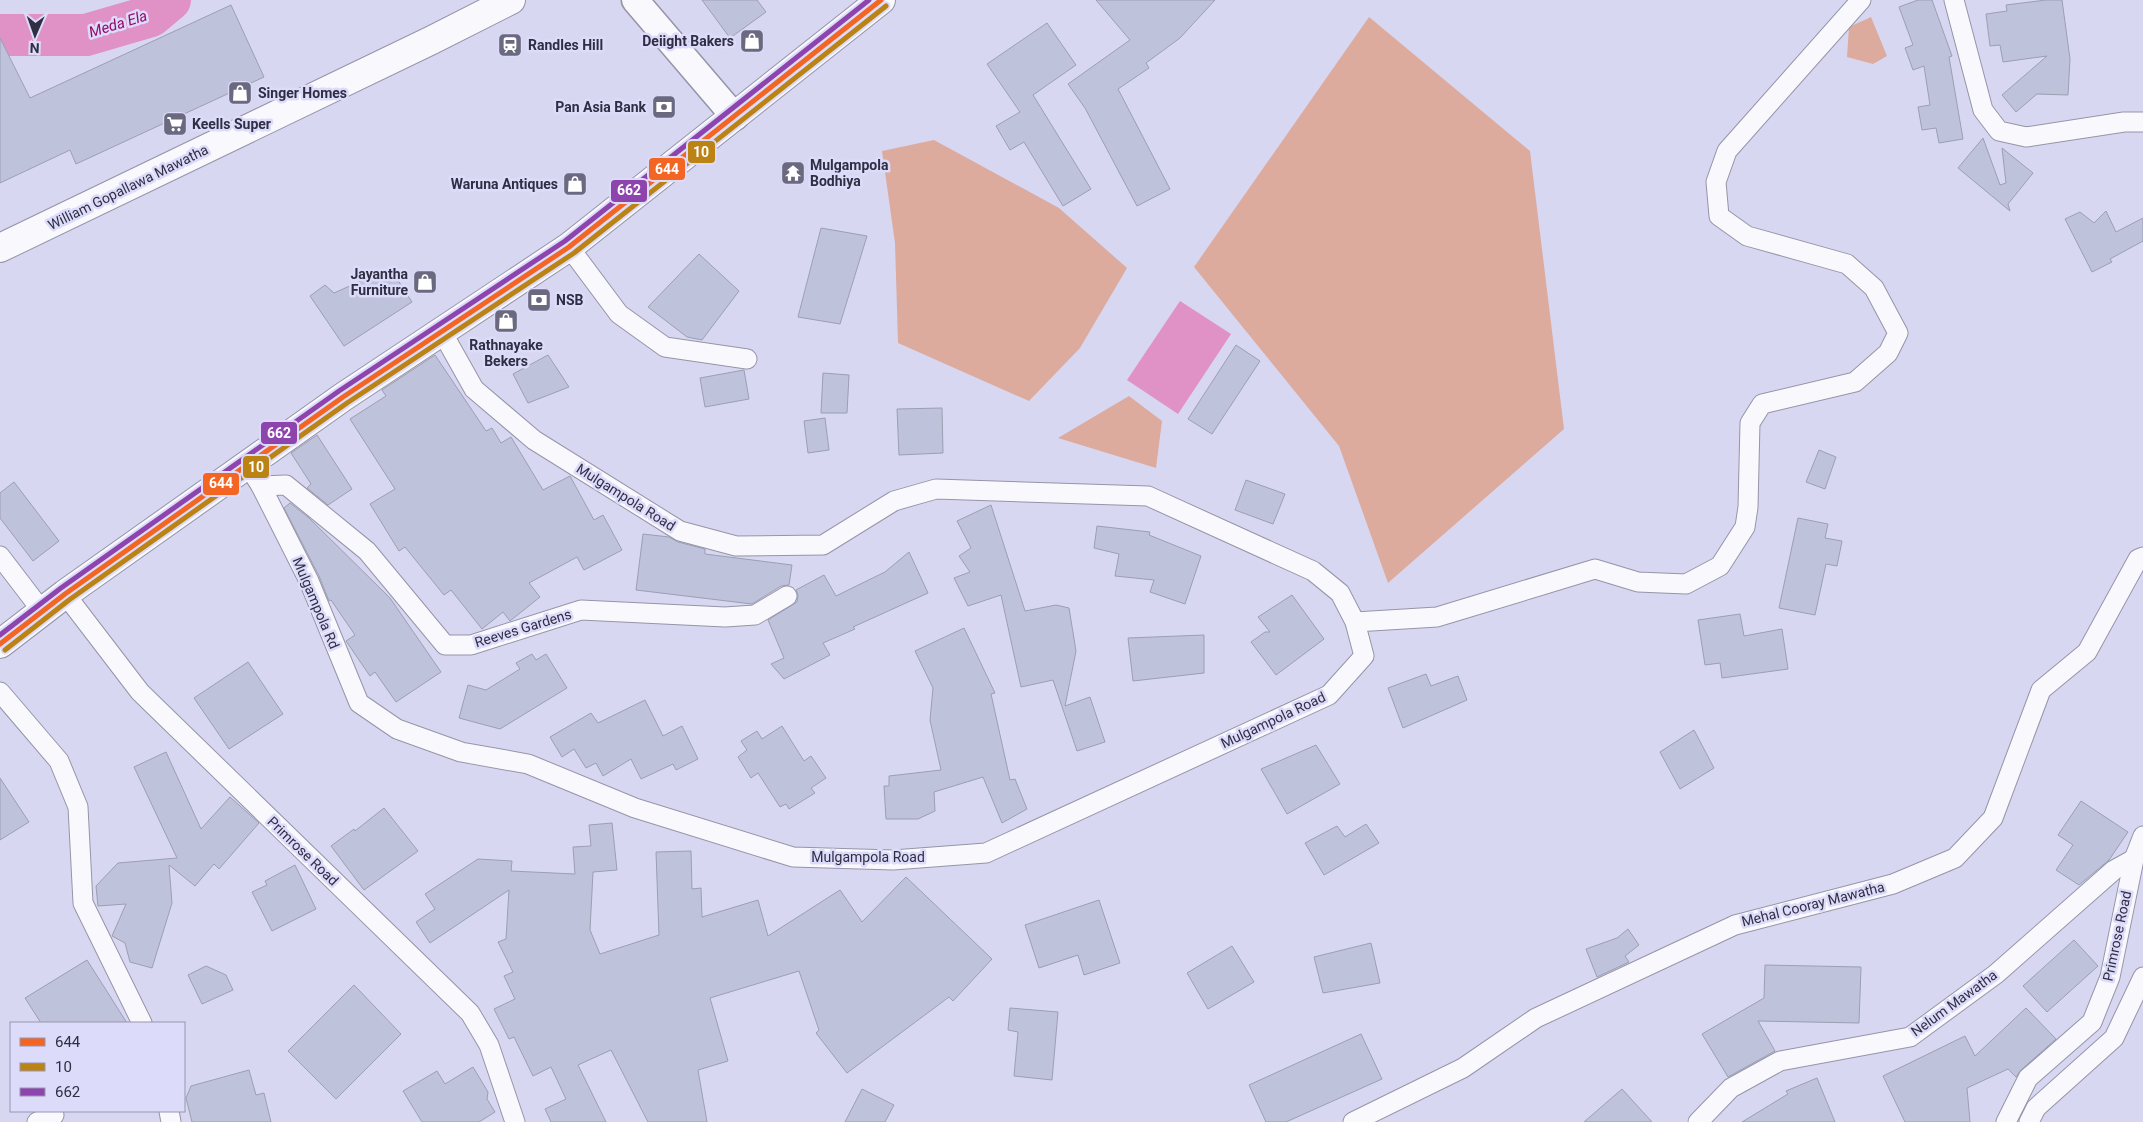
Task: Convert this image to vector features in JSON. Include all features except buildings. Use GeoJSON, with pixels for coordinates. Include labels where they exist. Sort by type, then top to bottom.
{"type":"FeatureCollection","features":[{"type":"Feature","properties":{"kind":"main road","name":"William Gopallawa Mawatha"},"geometry":{"type":"LineString","coordinates":[[471,20],[497,0]]}},
{"type":"Feature","properties":{"kind":"main road","name":"William Gopallawa Mawatha"},"geometry":{"type":"LineString","coordinates":[[0,248],[511,0]]}},
{"type":"Feature","properties":{"kind":"main road"},"geometry":{"type":"LineString","coordinates":[[0,644],[65,594],[254,475],[343,397],[569,247],[735,118],[881,0]]}},
{"type":"Feature","properties":{"kind":"street"},"geometry":{"type":"LineString","coordinates":[[635,0],[735,118]]}},
{"type":"Feature","properties":{"kind":"street"},"geometry":{"type":"LineString","coordinates":[[1355,622],[1437,617],[1595,569],[1638,582],[1686,584],[1720,566],[1745,527],[1748,507],[1750,423],[1762,404],[1855,382],[1888,353],[1898,333],[1874,288],[1847,264],[1746,236],[1719,216],[1716,182],[1727,151],[1861,0]]}},
{"type":"Feature","properties":{"kind":"street"},"geometry":{"type":"LineString","coordinates":[[1954,0],[1983,110],[1999,131],[2026,137],[2124,122],[2143,122]]}},
{"type":"Feature","properties":{"kind":"street"},"geometry":{"type":"LineString","coordinates":[[569,247],[618,314],[665,347],[747,359]]}},
{"type":"Feature","properties":{"kind":"street","name":"Mulgampola Road"},"geometry":{"type":"LineString","coordinates":[[397,729],[461,752],[528,764],[635,808],[792,857],[893,860],[986,854],[1329,695],[1364,656],[1355,622],[1340,593],[1313,571],[1148,496],[936,489],[894,501],[823,545],[736,546],[680,531],[534,440],[474,389],[442,332]]}},
{"type":"Feature","properties":{"kind":"street","name":"Reeves Gardens"},"geometry":{"type":"LineString","coordinates":[[254,475],[286,485],[367,551],[445,645],[471,645],[582,610],[725,617],[755,615],[787,596]]}},
{"type":"Feature","properties":{"kind":"street","name":"Mulgampola Rd"},"geometry":{"type":"LineString","coordinates":[[254,475],[309,581],[358,703],[397,729]]}},
{"type":"Feature","properties":{"kind":"street"},"geometry":{"type":"LineString","coordinates":[[0,556],[42,611]]}},
{"type":"Feature","properties":{"kind":"street","name":"Mehal Cooray Mawatha"},"geometry":{"type":"LineString","coordinates":[[1352,1122],[1463,1068],[1536,1018],[1735,925],[1893,884],[1955,858],[1993,818],[2042,690],[2087,652],[2138,559],[2143,557]]}},
{"type":"Feature","properties":{"kind":"street","name":"Primrose Road"},"geometry":{"type":"LineString","coordinates":[[65,594],[140,692],[470,1013],[489,1045],[515,1122]]}},
{"type":"Feature","properties":{"kind":"street"},"geometry":{"type":"LineString","coordinates":[[0,692],[58,761],[65,776],[78,807],[83,903],[142,1022]]}},
{"type":"Feature","properties":{"kind":"street","name":"Primrose Road"},"geometry":{"type":"LineString","coordinates":[[2006,1122],[2028,1078],[2092,1022],[2110,977],[2134,859],[2143,836]]}},
{"type":"Feature","properties":{"kind":"street","name":"Nelum Mawatha"},"geometry":{"type":"LineString","coordinates":[[1698,1122],[1731,1088],[1780,1061],[1910,1037],[1996,974],[2114,870],[2134,859]]}},
{"type":"Feature","properties":{"kind":"street"},"geometry":{"type":"LineString","coordinates":[[2029,1122],[2036,1108],[2114,1038],[2143,977]]}},
{"type":"Feature","properties":{"kind":"shaded area"},"geometry":{"type":"Polygon","coordinates":[[[1369,17],[1530,151],[1564,429],[1388,583],[1339,446],[1194,267],[1369,17]]]}},
{"type":"Feature","properties":{"kind":"shaded area"},"geometry":{"type":"Polygon","coordinates":[[[1871,17],[1887,56],[1873,64],[1847,57],[1849,27],[1871,17]]]}},
{"type":"Feature","properties":{"kind":"shaded area"},"geometry":{"type":"Polygon","coordinates":[[[934,140],[1059,208],[1127,268],[1080,348],[1029,401],[898,343],[895,243],[882,151],[934,140]]]}},
{"type":"Feature","properties":{"kind":"shaded area"},"geometry":{"type":"Polygon","coordinates":[[[1180,301],[1231,334],[1178,414],[1127,380],[1180,301]]]}},
{"type":"Feature","properties":{"kind":"shaded area"},"geometry":{"type":"Polygon","coordinates":[[[1129,396],[1162,421],[1156,468],[1058,438],[1129,396]]]}},
{"type":"Feature","properties":{"kind":"waterway","name":"Meda Ela"},"geometry":{"type":"LineString","coordinates":[[0,35],[86,35],[151,16],[170,0]]}},
{"type":"Feature","properties":{"kind":"transit line","name":"662"},"geometry":{"type":"LineString","coordinates":[[0,635],[61,588],[339,391],[565,241],[869,0]]}},
{"type":"Feature","properties":{"kind":"transit line","name":"644"},"geometry":{"type":"LineString","coordinates":[[0,644],[65,594],[343,397],[569,247],[881,0]]}},
{"type":"Feature","properties":{"kind":"transit line","name":"10"},"geometry":{"type":"LineString","coordinates":[[5,650],[69,600],[347,403],[574,253],[886,6]]}},
{"type":"Feature","properties":{"kind":"place","name":"Deiight Bakers"},"geometry":{"type":"Point","coordinates":[752,41]}},
{"type":"Feature","properties":{"kind":"place","name":"Randles Hill"},"geometry":{"type":"Point","coordinates":[510,45]}},
{"type":"Feature","properties":{"kind":"place","name":"Singer Homes"},"geometry":{"type":"Point","coordinates":[240,93]}},
{"type":"Feature","properties":{"kind":"place","name":"Pan Asia Bank"},"geometry":{"type":"Point","coordinates":[664,107]}},
{"type":"Feature","properties":{"kind":"place","name":"Keells Super"},"geometry":{"type":"Point","coordinates":[175,124]}},
{"type":"Feature","properties":{"kind":"place","name":"Mulgampola Bodhiya"},"geometry":{"type":"Point","coordinates":[793,173]}},
{"type":"Feature","properties":{"kind":"place","name":"Waruna Antiques"},"geometry":{"type":"Point","coordinates":[575,184]}},
{"type":"Feature","properties":{"kind":"place","name":"Jayantha Furniture"},"geometry":{"type":"Point","coordinates":[425,282]}},
{"type":"Feature","properties":{"kind":"place","name":"NSB"},"geometry":{"type":"Point","coordinates":[539,300]}},
{"type":"Feature","properties":{"kind":"place","name":"Rathnayake Bekers"},"geometry":{"type":"Point","coordinates":[506,321]}}]}
